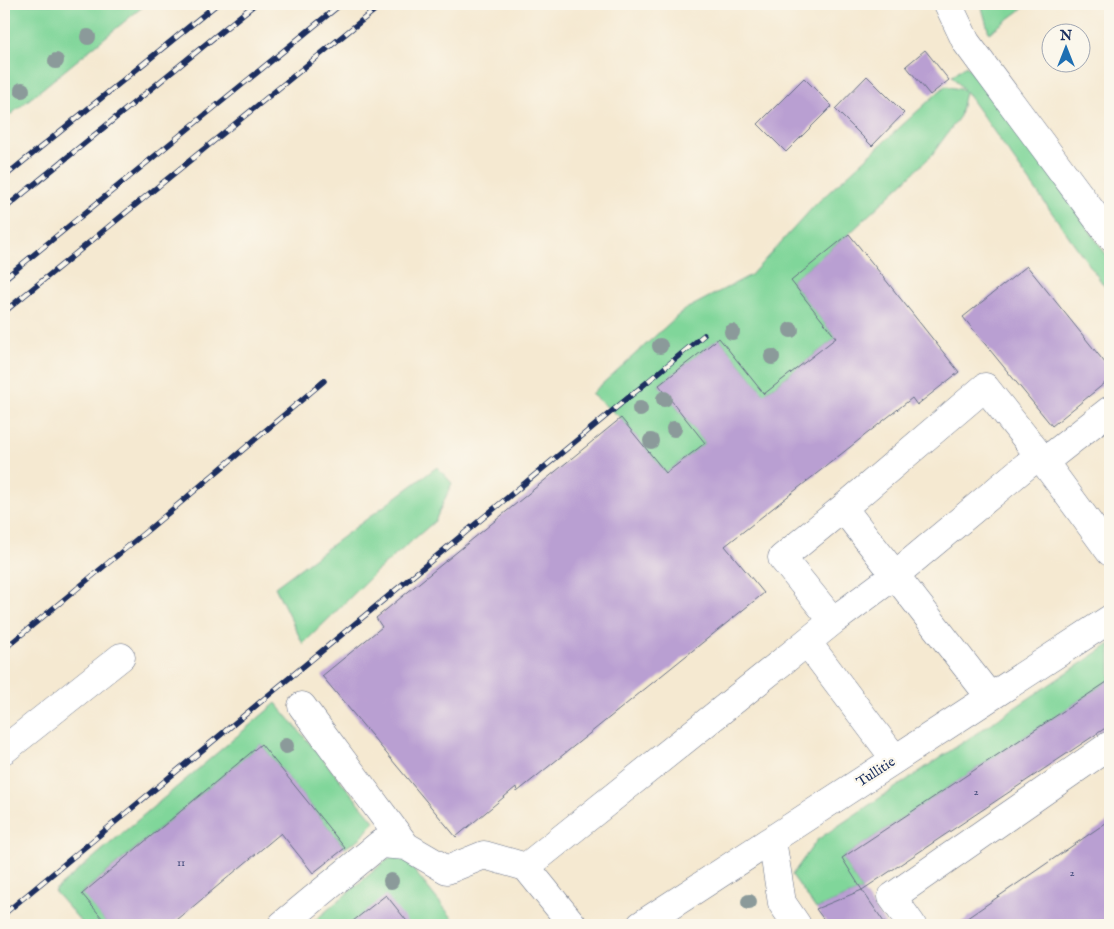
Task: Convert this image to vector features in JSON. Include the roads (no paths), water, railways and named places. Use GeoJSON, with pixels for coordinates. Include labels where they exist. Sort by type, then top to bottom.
{"type":"FeatureCollection","features":[{"type":"Feature","properties":{"kind":"street"},"geometry":{"type":"LineString","coordinates":[[948,4],[966,42],[1110,236]]}},
{"type":"Feature","properties":{"kind":"street"},"geometry":{"type":"LineString","coordinates":[[833,621],[782,558],[985,387],[1041,458],[1110,552]]}},
{"type":"Feature","properties":{"kind":"street"},"geometry":{"type":"LineString","coordinates":[[526,867],[833,621],[896,575],[1041,458],[1110,410]]}},
{"type":"Feature","properties":{"kind":"street"},"geometry":{"type":"LineString","coordinates":[[843,508],[990,697]]}},
{"type":"Feature","properties":{"kind":"street","name":"Tullitie"},"geometry":{"type":"LineString","coordinates":[[641,925],[1110,619]]}},
{"type":"Feature","properties":{"kind":"street"},"geometry":{"type":"LineString","coordinates":[[808,642],[895,759]]}},
{"type":"Feature","properties":{"kind":"street"},"geometry":{"type":"LineString","coordinates":[[4,750],[121,656]]}},
{"type":"Feature","properties":{"kind":"street"},"geometry":{"type":"LineString","coordinates":[[302,706],[406,846],[447,870],[484,855],[526,867],[573,925]]}},
{"type":"Feature","properties":{"kind":"street"},"geometry":{"type":"LineString","coordinates":[[912,925],[892,897],[1110,746]]}},
{"type":"Feature","properties":{"kind":"street"},"geometry":{"type":"LineString","coordinates":[[772,840],[782,903],[797,925]]}},
{"type":"Feature","properties":{"kind":"street"},"geometry":{"type":"LineString","coordinates":[[282,925],[380,844],[406,846]]}},
{"type":"Feature","properties":{"kind":"railway"},"geometry":{"type":"LineString","coordinates":[[4,177],[217,4]]}},
{"type":"Feature","properties":{"kind":"railway"},"geometry":{"type":"LineString","coordinates":[[4,209],[255,4]]}},
{"type":"Feature","properties":{"kind":"railway"},"geometry":{"type":"LineString","coordinates":[[4,279],[341,4]]}},
{"type":"Feature","properties":{"kind":"railway"},"geometry":{"type":"LineString","coordinates":[[4,312],[382,4]]}},
{"type":"Feature","properties":{"kind":"railway"},"geometry":{"type":"LineString","coordinates":[[4,914],[704,335]]}},
{"type":"Feature","properties":{"kind":"railway"},"geometry":{"type":"LineString","coordinates":[[4,649],[324,381]]}}]}
